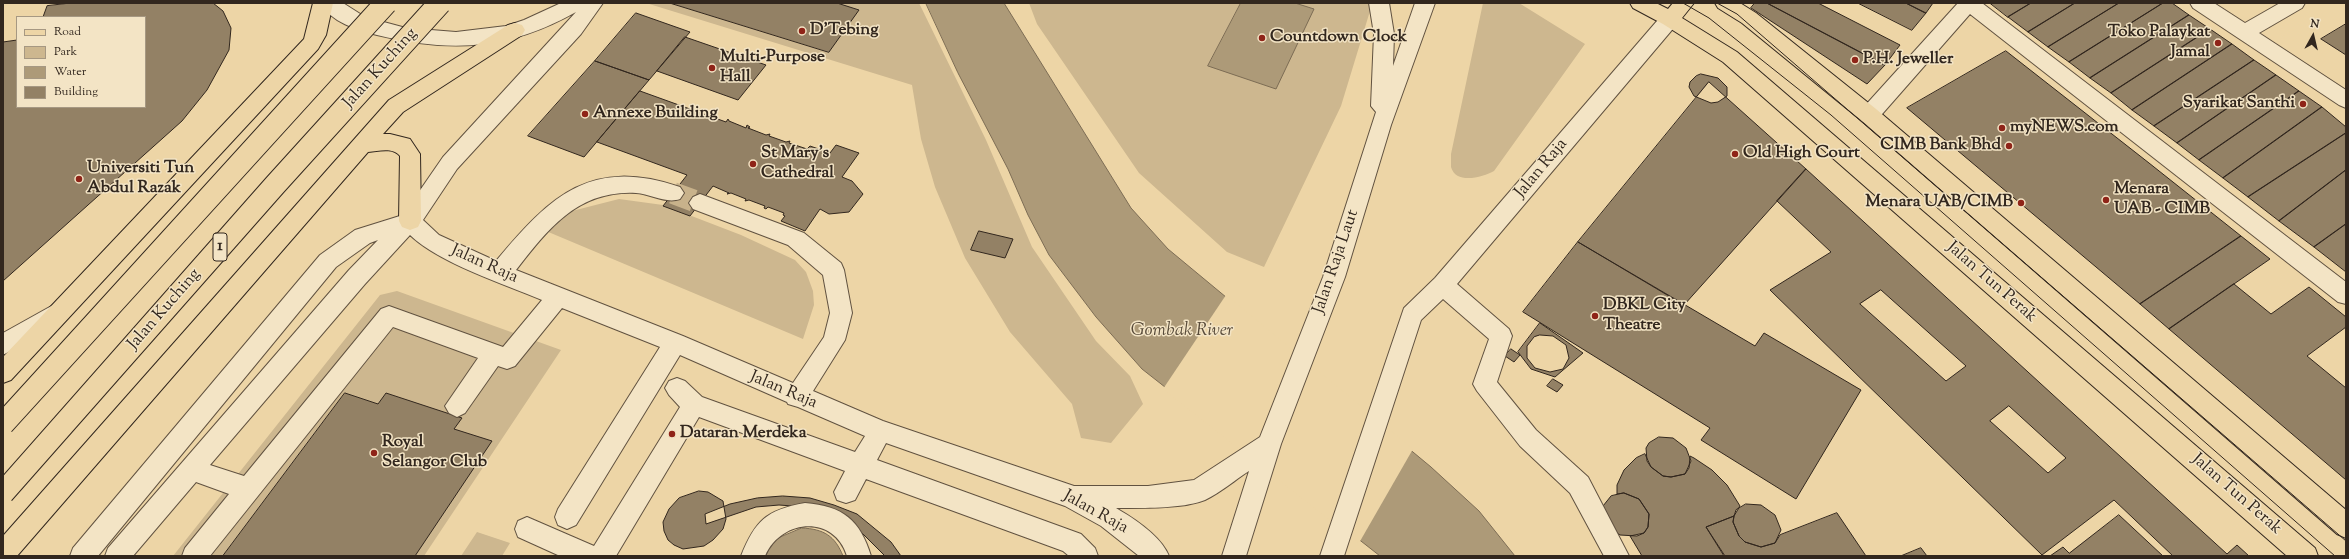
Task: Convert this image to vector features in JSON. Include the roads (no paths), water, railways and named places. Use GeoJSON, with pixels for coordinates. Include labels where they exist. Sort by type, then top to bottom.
{"type":"FeatureCollection","features":[{"type":"Feature","properties":{"kind":"main road"},"geometry":{"type":"LineString","coordinates":[[3,373],[311,44],[316,35],[323,3]]}},
{"type":"Feature","properties":{"kind":"main road"},"geometry":{"type":"LineString","coordinates":[[3,424],[386,3]]}},
{"type":"Feature","properties":{"kind":"main road","name":"Jalan Kuching"},"geometry":{"type":"LineString","coordinates":[[3,493],[275,185],[440,3]]}},
{"type":"Feature","properties":{"kind":"main road","name":"Jalan Tun Perak"},"geometry":{"type":"LineString","coordinates":[[1640,3],[1670,19],[1730,57],[2306,556]]}},
{"type":"Feature","properties":{"kind":"main road"},"geometry":{"type":"LineString","coordinates":[[1670,19],[1684,3]]}},
{"type":"Feature","properties":{"kind":"main road"},"geometry":{"type":"LineString","coordinates":[[1725,3],[1749,18],[1869,115],[2346,526]]}},
{"type":"Feature","properties":{"kind":"main road"},"geometry":{"type":"LineString","coordinates":[[3,554],[405,98],[515,30]]}},
{"type":"Feature","properties":{"kind":"main road"},"geometry":{"type":"LineString","coordinates":[[364,144],[390,142],[403,145],[410,154],[410,221]]}},
{"type":"Feature","properties":{"kind":"street"},"geometry":{"type":"LineString","coordinates":[[330,3],[355,21],[399,35],[454,41],[515,30],[560,14],[576,3]]}},
{"type":"Feature","properties":{"kind":"street"},"geometry":{"type":"LineString","coordinates":[[117,556],[357,277],[410,221],[450,164],[574,29],[593,3]]}},
{"type":"Feature","properties":{"kind":"street"},"geometry":{"type":"LineString","coordinates":[[1379,3],[1384,34],[1381,125]]}},
{"type":"Feature","properties":{"kind":"street","name":"Jalan Raja Laut"},"geometry":{"type":"LineString","coordinates":[[1234,556],[1247,521],[1269,444],[1334,277],[1381,125],[1425,3]]}},
{"type":"Feature","properties":{"kind":"street"},"geometry":{"type":"LineString","coordinates":[[1869,115],[1969,3],[2263,229],[2346,295]]}},
{"type":"Feature","properties":{"kind":"street"},"geometry":{"type":"LineString","coordinates":[[2200,3],[2346,100]]}},
{"type":"Feature","properties":{"kind":"street"},"geometry":{"type":"LineString","coordinates":[[2245,32],[2294,3]]}},
{"type":"Feature","properties":{"kind":"street","name":"Jalan Raja"},"geometry":{"type":"LineString","coordinates":[[1332,556],[1412,315],[1443,285],[1670,19]]}},
{"type":"Feature","properties":{"kind":"street"},"geometry":{"type":"LineString","coordinates":[[500,273],[537,227],[579,194],[600,187],[638,183],[652,185],[673,193]]}},
{"type":"Feature","properties":{"kind":"street"},"geometry":{"type":"LineString","coordinates":[[700,203],[796,239],[833,270],[841,313],[834,340],[796,397]]}},
{"type":"Feature","properties":{"kind":"street"},"geometry":{"type":"LineString","coordinates":[[82,556],[328,261],[363,236],[410,221]]}},
{"type":"Feature","properties":{"kind":"street","name":"Jalan Raja"},"geometry":{"type":"LineString","coordinates":[[410,221],[430,241],[500,273],[675,343],[796,397],[880,431],[1072,497],[1110,518],[1141,541],[1156,556]]}},
{"type":"Feature","properties":{"kind":"street"},"geometry":{"type":"LineString","coordinates":[[1443,285],[1486,320],[1502,336],[1485,384],[1528,438],[1579,485],[1617,556]]}},
{"type":"Feature","properties":{"kind":"street"},"geometry":{"type":"LineString","coordinates":[[194,556],[389,316],[507,359],[558,297]]}},
{"type":"Feature","properties":{"kind":"street"},"geometry":{"type":"LineString","coordinates":[[3,345],[62,310]]}},
{"type":"Feature","properties":{"kind":"street"},"geometry":{"type":"LineString","coordinates":[[567,517],[675,343]]}},
{"type":"Feature","properties":{"kind":"street"},"geometry":{"type":"LineString","coordinates":[[457,406],[493,355]]}},
{"type":"Feature","properties":{"kind":"street"},"geometry":{"type":"LineString","coordinates":[[677,388],[694,405],[1062,538],[1072,542],[1086,556]]}},
{"type":"Feature","properties":{"kind":"street"},"geometry":{"type":"LineString","coordinates":[[602,556],[694,405]]}},
{"type":"Feature","properties":{"kind":"street"},"geometry":{"type":"LineString","coordinates":[[846,492],[880,431]]}},
{"type":"Feature","properties":{"kind":"street"},"geometry":{"type":"LineString","coordinates":[[1072,497],[1148,497],[1198,491],[1269,444]]}},
{"type":"Feature","properties":{"kind":"street"},"geometry":{"type":"LineString","coordinates":[[192,470],[249,489]]}},
{"type":"Feature","properties":{"kind":"street"},"geometry":{"type":"LineString","coordinates":[[753,556],[765,534],[787,519],[806,515],[818,515],[842,524],[855,540],[859,556]]}},
{"type":"Feature","properties":{"kind":"street"},"geometry":{"type":"LineString","coordinates":[[527,529],[588,556]]}},
{"type":"Feature","properties":{"kind":"water","name":"Gombak River"},"geometry":{"type":"Polygon","coordinates":[[[926,3],[1004,3],[1131,208],[1168,249],[1431,467],[1479,511],[1515,556],[1380,556],[1142,369],[1096,317],[1049,255],[1028,215],[1008,169],[958,73],[926,3]]]}},
{"type":"Feature","properties":{"kind":"water","name":"Countdown Clock"},"geometry":{"type":"Polygon","coordinates":[[[1241,3],[1295,3],[1314,9],[1276,89],[1208,66],[1241,3]]]}},
{"type":"Feature","properties":{"kind":"water"},"geometry":{"type":"Polygon","coordinates":[[[802,528],[817,530],[828,535],[836,543],[843,556],[763,556],[776,539],[802,528]]]}},
{"type":"Feature","properties":{"kind":"tunnel"},"geometry":{"type":"LineString","coordinates":[[673,193],[700,203]]}},
{"type":"Feature","properties":{"kind":"tram line"},"geometry":{"type":"LineString","coordinates":[[1683,3],[1709,18],[1831,115],[2335,556]]}},
{"type":"Feature","properties":{"kind":"tram line"},"geometry":{"type":"LineString","coordinates":[[1717,3],[1737,14],[2346,541]]}},
{"type":"Feature","properties":{"kind":"place","name":"D’Tebing"},"geometry":{"type":"Point","coordinates":[802,31]}},
{"type":"Feature","properties":{"kind":"place","name":"Countdown Clock"},"geometry":{"type":"Point","coordinates":[1262,38]}},
{"type":"Feature","properties":{"kind":"place","name":"Toko Palaykat Jamal"},"geometry":{"type":"Point","coordinates":[2218,43]}},
{"type":"Feature","properties":{"kind":"place","name":"P.H. Jeweller"},"geometry":{"type":"Point","coordinates":[1855,60]}},
{"type":"Feature","properties":{"kind":"place","name":"Multi-Purpose Hall"},"geometry":{"type":"Point","coordinates":[712,68]}},
{"type":"Feature","properties":{"kind":"place","name":"Syarikat Santhi"},"geometry":{"type":"Point","coordinates":[2303,104]}},
{"type":"Feature","properties":{"kind":"place","name":"Annexe Building"},"geometry":{"type":"Point","coordinates":[585,114]}},
{"type":"Feature","properties":{"kind":"place","name":"myNEWS.com"},"geometry":{"type":"Point","coordinates":[2002,128]}},
{"type":"Feature","properties":{"kind":"place","name":"CIMB Bank Bhd"},"geometry":{"type":"Point","coordinates":[2009,146]}},
{"type":"Feature","properties":{"kind":"place","name":"Old High Court"},"geometry":{"type":"Point","coordinates":[1735,154]}},
{"type":"Feature","properties":{"kind":"place","name":"St Mary's Cathedral"},"geometry":{"type":"Point","coordinates":[753,164]}},
{"type":"Feature","properties":{"kind":"place","name":"Universiti Tun Abdul Razak"},"geometry":{"type":"Point","coordinates":[79,179]}},
{"type":"Feature","properties":{"kind":"place","name":"Menara UAB - CIMB"},"geometry":{"type":"Point","coordinates":[2106,200]}},
{"type":"Feature","properties":{"kind":"place","name":"Menara UAB/CIMB"},"geometry":{"type":"Point","coordinates":[2021,203]}},
{"type":"Feature","properties":{"kind":"place","name":"DBKL City Theatre"},"geometry":{"type":"Point","coordinates":[1595,316]}},
{"type":"Feature","properties":{"kind":"place","name":"Dataran Merdeka"},"geometry":{"type":"Point","coordinates":[672,434]}},
{"type":"Feature","properties":{"kind":"place","name":"Royal Selangor Club"},"geometry":{"type":"Point","coordinates":[374,453]}}]}
